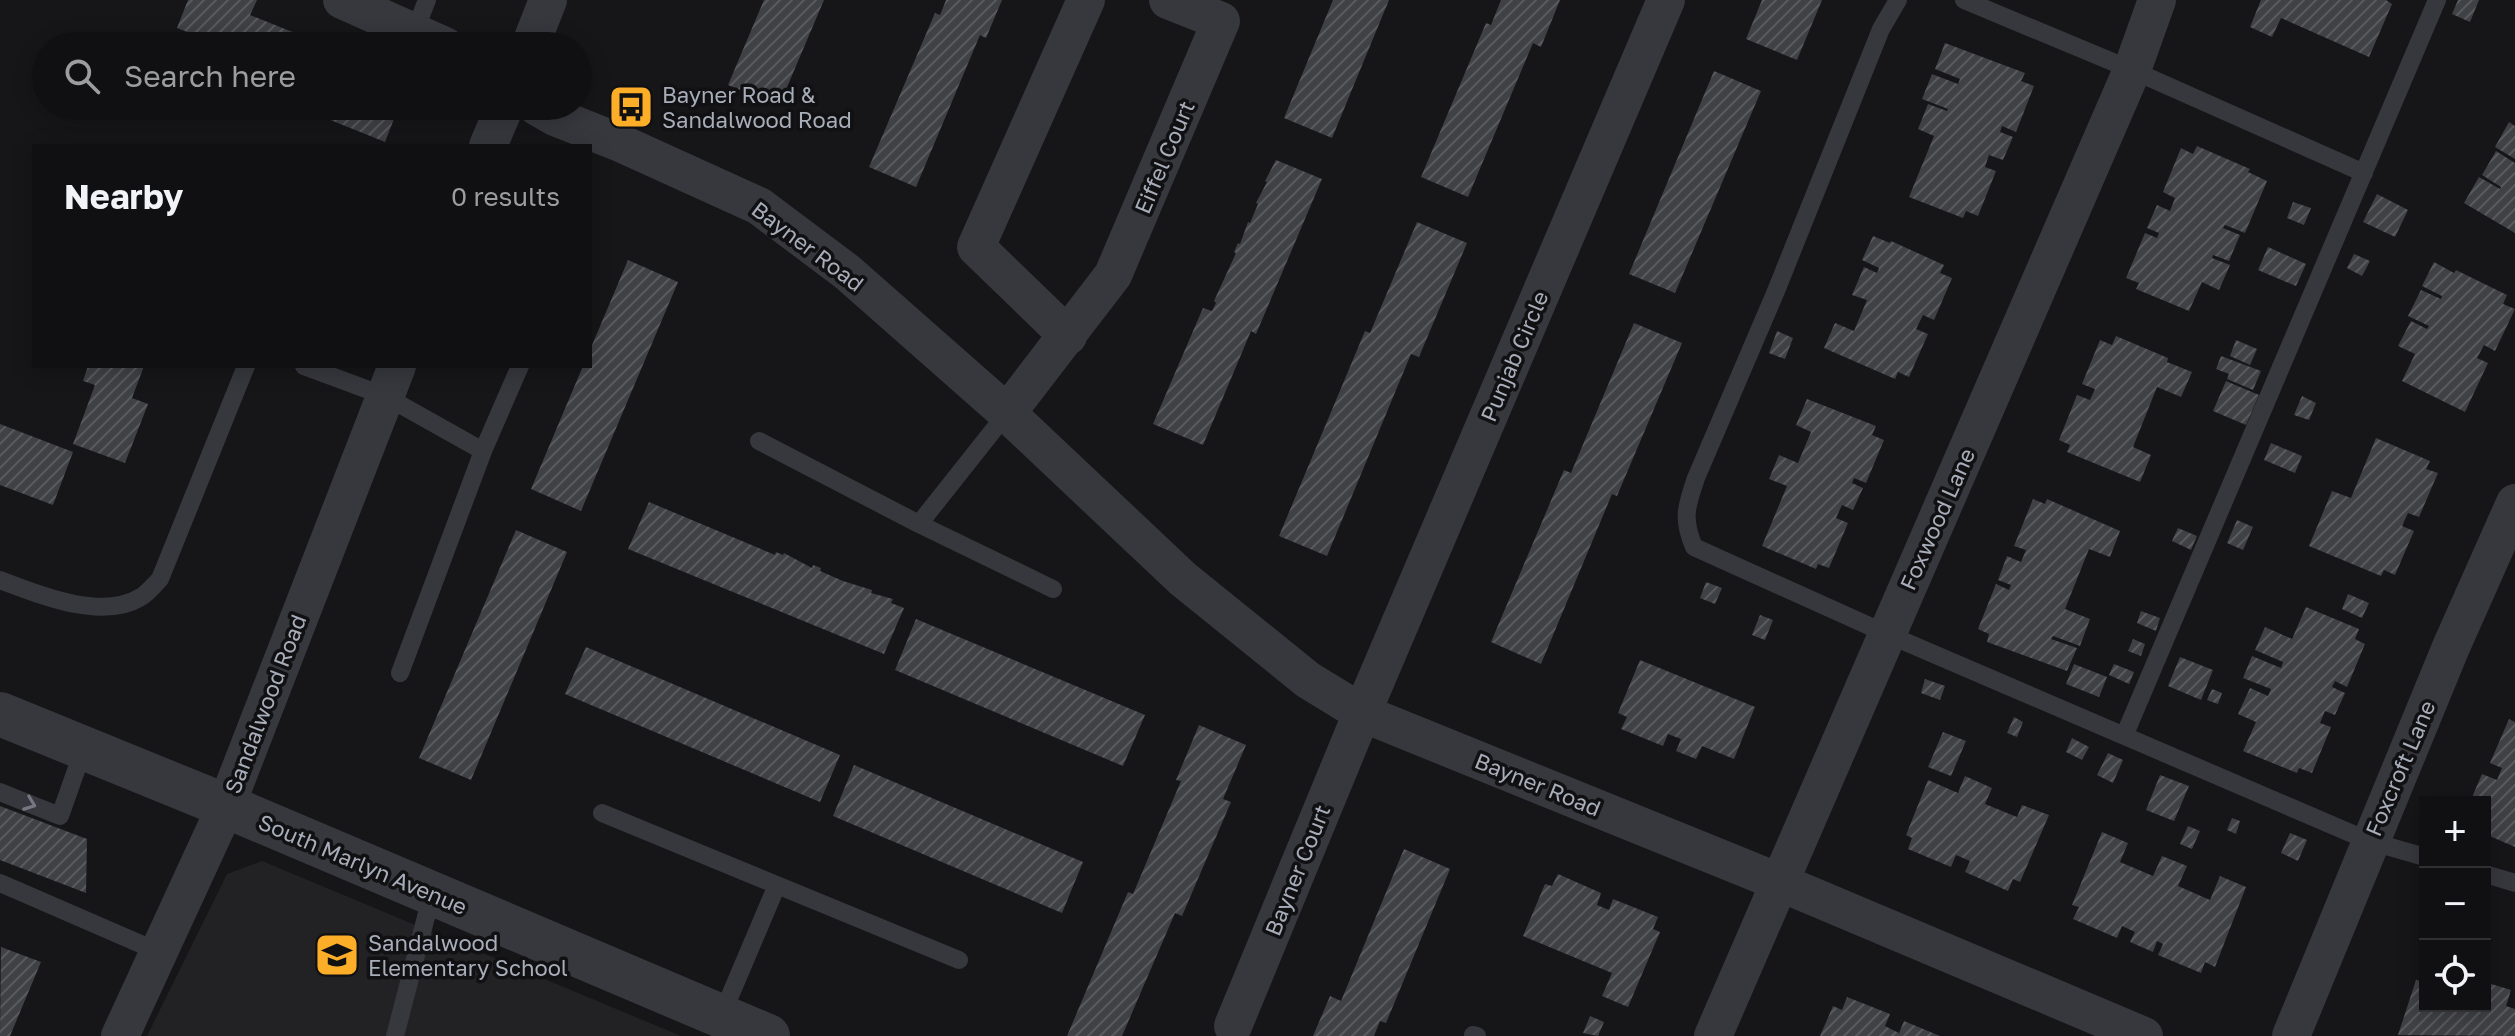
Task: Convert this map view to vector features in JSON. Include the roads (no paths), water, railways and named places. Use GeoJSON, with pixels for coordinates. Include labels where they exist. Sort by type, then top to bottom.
{"type":"FeatureCollection","features":[{"type":"Feature","properties":{"kind":"street"},"geometry":{"type":"LineString","coordinates":[[342,0],[428,26]]}},
{"type":"Feature","properties":{"kind":"street"},"geometry":{"type":"LineString","coordinates":[[535,32],[548,0]]}},
{"type":"Feature","properties":{"kind":"street"},"geometry":{"type":"LineString","coordinates":[[1068,336],[976,247],[1086,0]]}},
{"type":"Feature","properties":{"kind":"street","name":"Eiffel Court"},"geometry":{"type":"LineString","coordinates":[[1007,413],[1113,275],[1221,21],[1168,0]]}},
{"type":"Feature","properties":{"kind":"street","name":"Punjab Circle"},"geometry":{"type":"LineString","coordinates":[[1362,713],[1666,0]]}},
{"type":"Feature","properties":{"kind":"street","name":"Foxwood Lane"},"geometry":{"type":"LineString","coordinates":[[1713,1036],[2132,70],[2157,0]]}},
{"type":"Feature","properties":{"kind":"street"},"geometry":{"type":"LineString","coordinates":[[489,144],[499,120]]}},
{"type":"Feature","properties":{"kind":"street","name":"Bayner Road"},"geometry":{"type":"LineString","coordinates":[[563,120],[759,206],[847,272],[1007,413],[1195,589],[1308,680],[1362,713],[1779,882],[2144,1036]]}},
{"type":"Feature","properties":{"kind":"street","name":"Sandalwood Road"},"geometry":{"type":"LineString","coordinates":[[120,1036],[226,806],[391,381]]}},
{"type":"Feature","properties":{"kind":"street","name":"Foxcroft Lane"},"geometry":{"type":"LineString","coordinates":[[2291,1036],[2369,841],[2515,503]]}},
{"type":"Feature","properties":{"kind":"street","name":"Bayner Court"},"geometry":{"type":"LineString","coordinates":[[1233,1026],[1362,713]]}},
{"type":"Feature","properties":{"kind":"street","name":"South Marlyn Avenue"},"geometry":{"type":"LineString","coordinates":[[0,714],[226,806],[768,1036]]}},
{"type":"Feature","properties":{"kind":"lane"},"geometry":{"type":"LineString","coordinates":[[1898,0],[1881,29],[1776,291],[1696,478],[1685,526],[1694,547],[1887,634],[2369,841],[2419,855]]}},
{"type":"Feature","properties":{"kind":"lane"},"geometry":{"type":"LineString","coordinates":[[1964,0],[2132,70],[2364,173]]}},
{"type":"Feature","properties":{"kind":"lane"},"geometry":{"type":"LineString","coordinates":[[2125,734],[2437,0]]}},
{"type":"Feature","properties":{"kind":"lane"},"geometry":{"type":"LineString","coordinates":[[0,580],[74,604],[121,605],[142,597],[160,579],[245,368]]}},
{"type":"Feature","properties":{"kind":"lane"},"geometry":{"type":"LineString","coordinates":[[316,368],[391,381],[483,451]]}},
{"type":"Feature","properties":{"kind":"lane"},"geometry":{"type":"LineString","coordinates":[[400,673],[483,451],[519,368]]}},
{"type":"Feature","properties":{"kind":"lane"},"geometry":{"type":"LineString","coordinates":[[919,524],[1007,413]]}},
{"type":"Feature","properties":{"kind":"lane"},"geometry":{"type":"LineString","coordinates":[[759,441],[1053,589]]}},
{"type":"Feature","properties":{"kind":"lane"},"geometry":{"type":"LineString","coordinates":[[0,792],[60,816],[84,748]]}},
{"type":"Feature","properties":{"kind":"lane"},"geometry":{"type":"LineString","coordinates":[[602,813],[959,960]]}},
{"type":"Feature","properties":{"kind":"lane"},"geometry":{"type":"LineString","coordinates":[[2491,876],[2515,883]]}},
{"type":"Feature","properties":{"kind":"lane"},"geometry":{"type":"LineString","coordinates":[[0,883],[159,952]]}},
{"type":"Feature","properties":{"kind":"lane"},"geometry":{"type":"LineString","coordinates":[[721,1017],[777,885]]}},
{"type":"Feature","properties":{"kind":"lane"},"geometry":{"type":"LineString","coordinates":[[395,1036],[432,894]]}},
{"type":"Feature","properties":{"kind":"place","name":"Bayner Road & Sandalwood Road"},"geometry":{"type":"Point","coordinates":[631,107]}},
{"type":"Feature","properties":{"kind":"place","name":"Sandalwood Elementary School"},"geometry":{"type":"Point","coordinates":[337,955]}}]}
